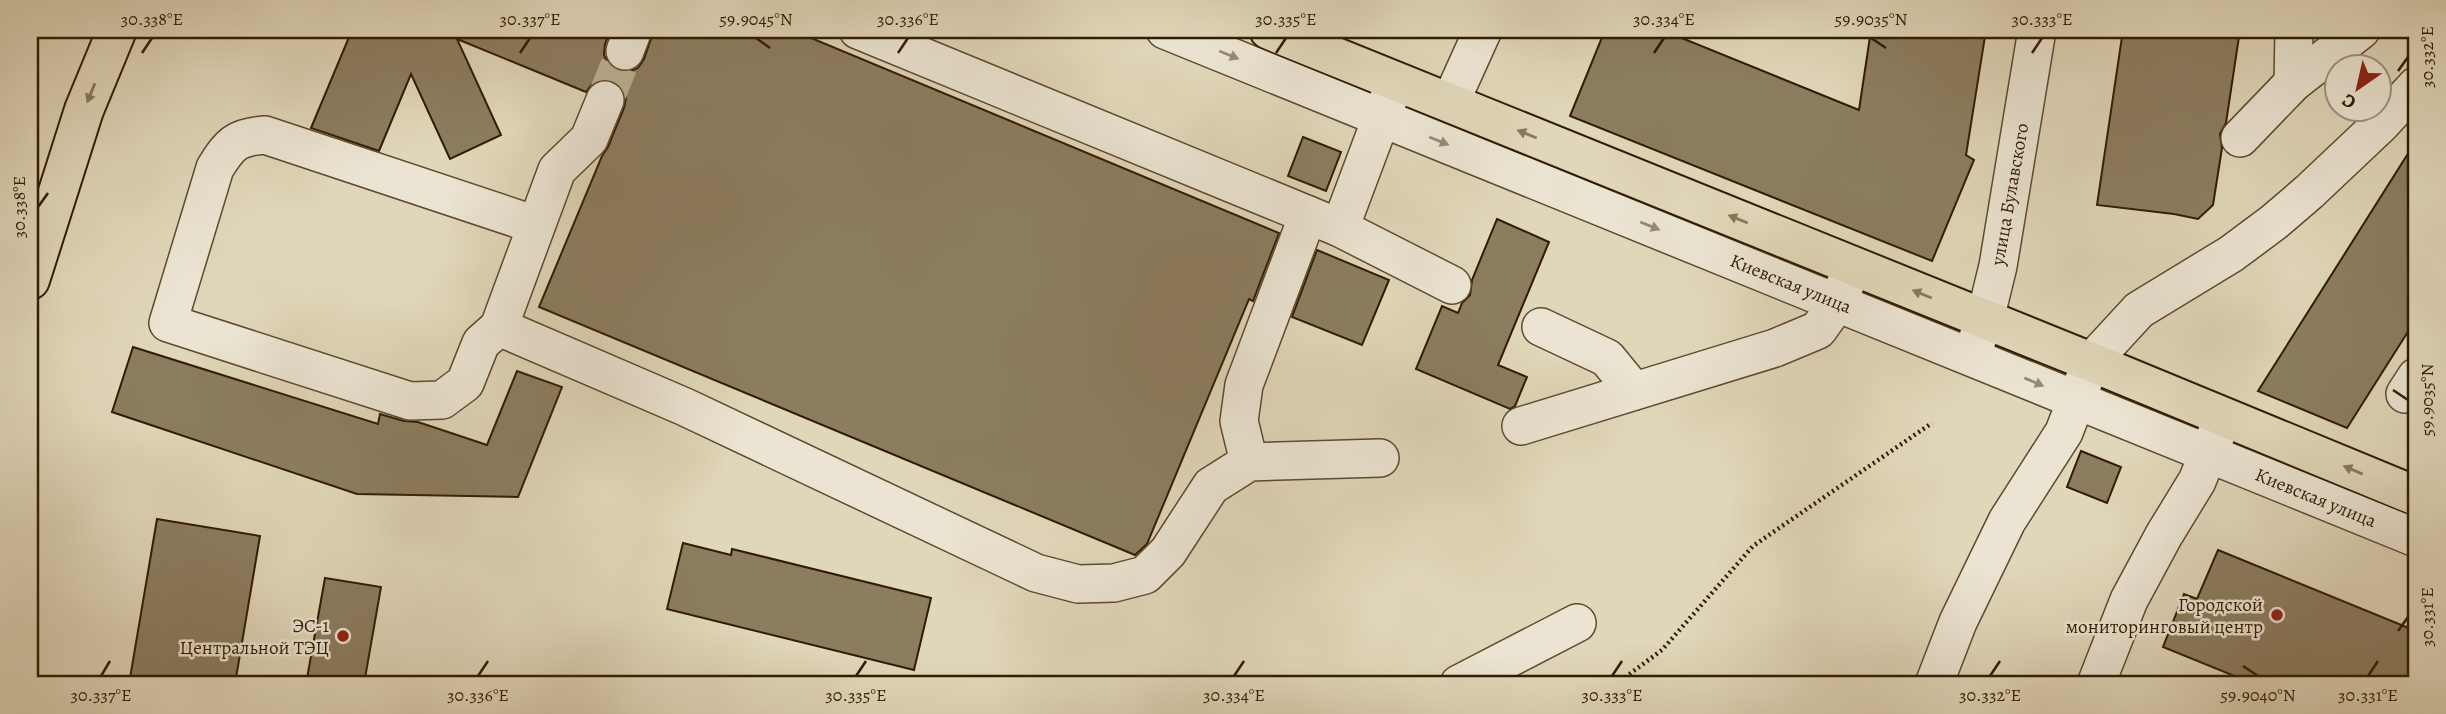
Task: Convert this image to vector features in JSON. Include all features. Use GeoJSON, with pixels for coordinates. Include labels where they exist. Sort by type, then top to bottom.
{"type":"FeatureCollection","features":[{"type":"Feature","properties":{"kind":"main road"},"geometry":{"type":"LineString","coordinates":[[30,280],[84,110],[117,30]]}},
{"type":"Feature","properties":{"kind":"main road","name":"Киевская улица"},"geometry":{"type":"LineString","coordinates":[[1292,34],[1396,81],[2416,496]]}},
{"type":"Feature","properties":{"kind":"street"},"geometry":{"type":"LineString","coordinates":[[858,30],[1324,221],[1452,285]]}},
{"type":"Feature","properties":{"kind":"street","name":"Киевская улица"},"geometry":{"type":"LineString","coordinates":[[1165,30],[2416,538]]}},
{"type":"Feature","properties":{"kind":"street"},"geometry":{"type":"LineString","coordinates":[[1450,103],[1483,30]]}},
{"type":"Feature","properties":{"kind":"street","name":"улица Булавского"},"geometry":{"type":"LineString","coordinates":[[1971,356],[1985,319],[1998,266],[2037,30]]}},
{"type":"Feature","properties":{"kind":"street"},"geometry":{"type":"LineString","coordinates":[[2293,83],[2294,30]]}},
{"type":"Feature","properties":{"kind":"street"},"geometry":{"type":"LineString","coordinates":[[2240,138],[2293,83],[2361,30]]}},
{"type":"Feature","properties":{"kind":"street"},"geometry":{"type":"LineString","coordinates":[[1286,79],[1292,34]]}},
{"type":"Feature","properties":{"kind":"street"},"geometry":{"type":"LineString","coordinates":[[1250,462],[1239,421],[1244,385],[1324,221],[1381,117],[1396,81]]}},
{"type":"Feature","properties":{"kind":"street"},"geometry":{"type":"LineString","coordinates":[[1934,684],[1958,622],[2007,521],[2064,432],[2091,362],[2139,310],[2231,254],[2274,222],[2372,132],[2416,86]]}},
{"type":"Feature","properties":{"kind":"street"},"geometry":{"type":"LineString","coordinates":[[536,225],[265,135],[243,137],[228,149],[215,168],[168,323],[410,401],[442,400],[465,383],[481,343],[499,327],[556,170],[589,139],[605,100]]}},
{"type":"Feature","properties":{"kind":"street"},"geometry":{"type":"LineString","coordinates":[[1521,426],[1775,348],[1818,330],[1838,302],[1853,265]]}},
{"type":"Feature","properties":{"kind":"street"},"geometry":{"type":"LineString","coordinates":[[499,327],[685,407],[1036,573],[1078,584],[1114,583],[1145,575],[1168,552],[1211,486],[1250,462],[1380,458]]}},
{"type":"Feature","properties":{"kind":"street"},"geometry":{"type":"LineString","coordinates":[[1541,327],[1607,358],[1634,391]]}},
{"type":"Feature","properties":{"kind":"street"},"geometry":{"type":"LineString","coordinates":[[2095,684],[2129,600],[2197,481],[2223,416]]}},
{"type":"Feature","properties":{"kind":"street"},"geometry":{"type":"LineString","coordinates":[[1459,684],[1577,623]]}},
{"type":"Feature","properties":{"kind":"path"},"geometry":{"type":"LineString","coordinates":[[1616,684],[1662,650],[1753,547],[1932,423]]}},
{"type":"Feature","properties":{"kind":"building"},"geometry":{"type":"Polygon","coordinates":[[[352,30],[611,30],[604,55],[609,65],[618,71],[628,72],[638,68],[644,59],[654,30],[792,30],[1279,233],[1253,301],[1249,299],[1147,544],[1135,555],[539,307],[624,108],[626,98],[622,88],[614,81],[603,79],[593,83],[586,92],[457,39],[501,135],[450,159],[411,74],[379,151],[311,128],[352,30]]]}},
{"type":"Feature","properties":{"kind":"building"},"geometry":{"type":"Polygon","coordinates":[[[1605,30],[1662,30],[1859,110],[1871,30],[1986,30],[1966,155],[1974,160],[1932,261],[1570,116],[1605,30]]]}},
{"type":"Feature","properties":{"kind":"building"},"geometry":{"type":"Polygon","coordinates":[[[2123,30],[2240,30],[2226,123],[2220,134],[2222,148],[2213,205],[2198,219],[2097,205],[2123,30]]]}},
{"type":"Feature","properties":{"kind":"building"},"geometry":{"type":"Polygon","coordinates":[[[1303,137],[1341,152],[1326,191],[1288,176],[1303,137]]]}},
{"type":"Feature","properties":{"kind":"building"},"geometry":{"type":"Polygon","coordinates":[[[2416,141],[2416,319],[2347,428],[2258,391],[2416,141]]]}},
{"type":"Feature","properties":{"kind":"building"},"geometry":{"type":"Polygon","coordinates":[[[1497,219],[1549,242],[1498,365],[1527,377],[1515,406],[1510,409],[1416,369],[1442,306],[1458,313],[1462,303],[1470,295],[1472,280],[1497,219]]]}},
{"type":"Feature","properties":{"kind":"building"},"geometry":{"type":"Polygon","coordinates":[[[1317,250],[1389,280],[1362,345],[1292,317],[1317,250]]]}},
{"type":"Feature","properties":{"kind":"building"},"geometry":{"type":"Polygon","coordinates":[[[133,347],[378,424],[380,414],[418,422],[487,445],[517,371],[562,387],[518,497],[357,494],[112,412],[133,347]]]}},
{"type":"Feature","properties":{"kind":"building"},"geometry":{"type":"Polygon","coordinates":[[[2081,451],[2121,467],[2107,503],[2067,487],[2081,451]]]}},
{"type":"Feature","properties":{"kind":"building"},"geometry":{"type":"Polygon","coordinates":[[[157,519],[260,536],[235,684],[129,684],[157,519]]]}},
{"type":"Feature","properties":{"kind":"building"},"geometry":{"type":"Polygon","coordinates":[[[683,543],[731,555],[732,549],[931,598],[914,670],[667,609],[683,543]]]}},
{"type":"Feature","properties":{"kind":"building","name":"Городской мониторинговый центр"},"geometry":{"type":"Polygon","coordinates":[[[2218,550],[2416,631],[2416,684],[2254,684],[2163,647],[2184,594],[2197,599],[2218,550]]]}},
{"type":"Feature","properties":{"kind":"building","name":"ЭС-1 Центральной ТЭЦ"},"geometry":{"type":"Polygon","coordinates":[[[325,578],[381,587],[364,684],[306,684],[325,578]]]}},
{"type":"Feature","properties":{"kind":"tunnel"},"geometry":{"type":"LineString","coordinates":[[605,100],[625,51]]}},
{"type":"Feature","properties":{"kind":"place","name":"Городской мониторинговый центр"},"geometry":{"type":"Point","coordinates":[2277,615]}},
{"type":"Feature","properties":{"kind":"place","name":"ЭС-1 Центральной ТЭЦ"},"geometry":{"type":"Point","coordinates":[343,636]}}]}
